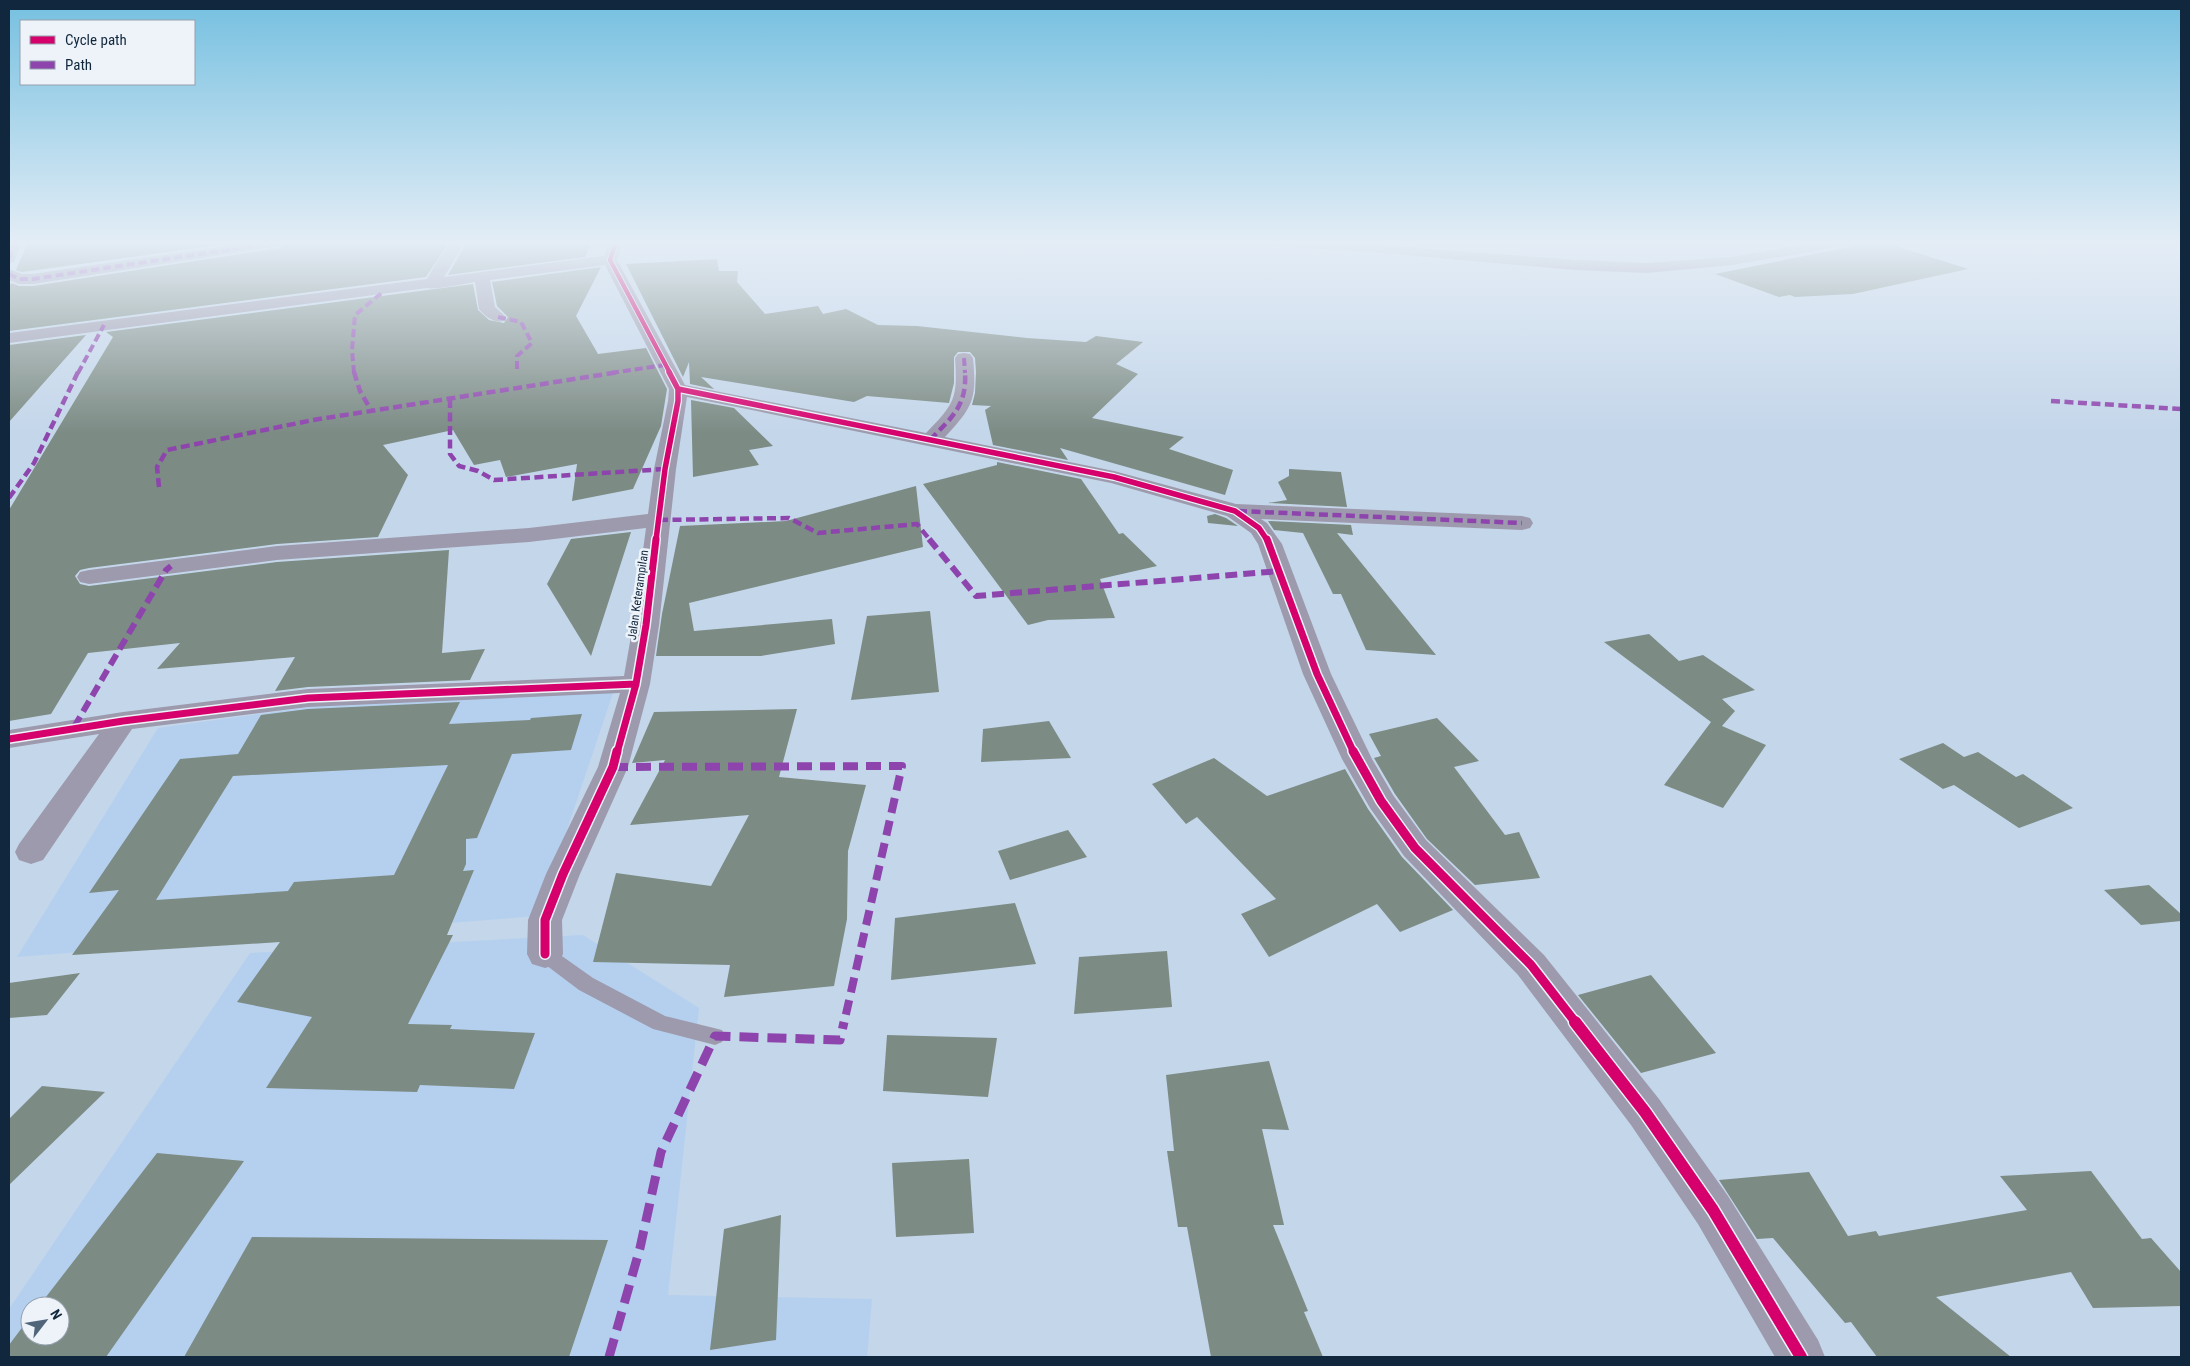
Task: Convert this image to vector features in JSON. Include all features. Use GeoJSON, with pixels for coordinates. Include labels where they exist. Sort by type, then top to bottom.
{"type":"FeatureCollection","features":[{"type":"Feature","properties":{"kind":"street"},"geometry":{"type":"LineString","coordinates":[[9,338],[266,306]]}},
{"type":"Feature","properties":{"kind":"street"},"geometry":{"type":"LineString","coordinates":[[486,306],[487,309],[498,317]]}},
{"type":"Feature","properties":{"kind":"street"},"geometry":{"type":"LineString","coordinates":[[639,306],[678,389],[1114,477],[1235,511],[1522,523]]}},
{"type":"Feature","properties":{"kind":"street"},"geometry":{"type":"LineString","coordinates":[[930,440],[959,410],[964,399],[967,387],[964,358]]}},
{"type":"Feature","properties":{"kind":"street","name":"Jalan Keterampilan"},"geometry":{"type":"LineString","coordinates":[[545,954],[546,920],[563,874],[613,768],[636,684],[665,469],[678,401],[678,389]]}},
{"type":"Feature","properties":{"kind":"street"},"geometry":{"type":"LineString","coordinates":[[1235,511],[1259,528],[1270,544],[1318,674],[1357,759],[1381,801],[1415,848],[1530,965],[1645,1112],[1713,1210],[1801,1357]]}},
{"type":"Feature","properties":{"kind":"street"},"geometry":{"type":"LineString","coordinates":[[89,577],[277,553],[529,535],[659,520]]}},
{"type":"Feature","properties":{"kind":"street"},"geometry":{"type":"LineString","coordinates":[[9,739],[123,720],[308,698],[636,684]]}},
{"type":"Feature","properties":{"kind":"street"},"geometry":{"type":"LineString","coordinates":[[31,852],[123,720]]}},
{"type":"Feature","properties":{"kind":"lane"},"geometry":{"type":"LineString","coordinates":[[545,954],[586,984],[660,1023],[714,1036]]}},
{"type":"Feature","properties":{"kind":"shaded area"},"geometry":{"type":"Polygon","coordinates":[[[614,690],[538,916],[17,957],[158,728],[339,703],[614,690]]]}},
{"type":"Feature","properties":{"kind":"shaded area"},"geometry":{"type":"Polygon","coordinates":[[[583,935],[699,1008],[668,1295],[872,1299],[867,1357],[9,1357],[9,1309],[250,953],[583,935]]]}},
{"type":"Feature","properties":{"kind":"building"},"geometry":{"type":"Polygon","coordinates":[[[9,306],[204,306],[9,331],[9,306]]]}},
{"type":"Feature","properties":{"kind":"building"},"geometry":{"type":"Polygon","coordinates":[[[307,306],[477,306],[478,310],[489,320],[504,323],[508,317],[497,306],[581,306],[576,316],[598,354],[646,348],[667,389],[661,426],[633,489],[572,501],[577,464],[506,477],[500,460],[474,465],[453,430],[383,445],[408,475],[378,537],[277,544],[89,568],[80,570],[75,576],[80,584],[89,586],[277,562],[449,550],[442,653],[485,649],[470,680],[308,687],[275,691],[295,657],[157,669],[180,643],[88,653],[51,714],[9,721],[9,510],[113,337],[106,332],[307,306]]]}},
{"type":"Feature","properties":{"kind":"building"},"geometry":{"type":"Polygon","coordinates":[[[647,306],[758,306],[765,314],[818,306],[823,314],[846,309],[878,325],[917,326],[1027,338],[1086,342],[1096,336],[1143,342],[1116,364],[1138,374],[1092,418],[1184,437],[1169,449],[1233,470],[1225,495],[1060,448],[1068,460],[993,445],[985,410],[991,406],[972,405],[975,393],[976,372],[975,358],[970,352],[958,352],[954,357],[954,383],[949,403],[867,396],[854,402],[701,377],[714,389],[690,384],[689,362],[683,377],[647,306]]]}},
{"type":"Feature","properties":{"kind":"building"},"geometry":{"type":"Polygon","coordinates":[[[86,335],[9,422],[9,345],[86,335]]]}},
{"type":"Feature","properties":{"kind":"building"},"geometry":{"type":"Polygon","coordinates":[[[691,400],[734,408],[773,446],[749,450],[759,465],[693,477],[691,400]]]}},
{"type":"Feature","properties":{"kind":"building"},"geometry":{"type":"Polygon","coordinates":[[[997,462],[1081,479],[1119,534],[1123,533],[1157,566],[1100,579],[1115,618],[1048,620],[1028,625],[923,484],[997,465],[997,462]]]}},
{"type":"Feature","properties":{"kind":"building"},"geometry":{"type":"Polygon","coordinates":[[[1289,469],[1341,472],[1347,507],[1268,503],[1287,500],[1278,482],[1289,476],[1289,469]]]}},
{"type":"Feature","properties":{"kind":"building"},"geometry":{"type":"Polygon","coordinates":[[[916,486],[923,547],[689,603],[694,631],[832,619],[835,644],[761,656],[656,656],[662,614],[680,526],[786,521],[916,486]]]}},
{"type":"Feature","properties":{"kind":"building"},"geometry":{"type":"Polygon","coordinates":[[[1215,514],[1226,518],[1238,526],[1208,523],[1207,516],[1215,514]]]}},
{"type":"Feature","properties":{"kind":"building"},"geometry":{"type":"Polygon","coordinates":[[[1268,521],[1351,525],[1353,535],[1337,533],[1436,655],[1366,650],[1341,594],[1333,594],[1303,533],[1274,530],[1268,521]]]}},
{"type":"Feature","properties":{"kind":"building"},"geometry":{"type":"Polygon","coordinates":[[[631,532],[591,656],[547,584],[571,539],[631,532]]]}},
{"type":"Feature","properties":{"kind":"building"},"geometry":{"type":"Polygon","coordinates":[[[930,611],[939,692],[851,700],[867,616],[930,611]]]}},
{"type":"Feature","properties":{"kind":"building"},"geometry":{"type":"Polygon","coordinates":[[[1649,634],[1679,661],[1703,655],[1755,690],[1722,699],[1735,711],[1722,726],[1766,745],[1723,808],[1664,785],[1711,722],[1604,642],[1649,634]]]}},
{"type":"Feature","properties":{"kind":"building"},"geometry":{"type":"Polygon","coordinates":[[[460,702],[449,724],[530,720],[531,718],[582,714],[571,750],[512,754],[477,838],[466,839],[466,864],[463,871],[474,870],[447,935],[453,935],[408,1024],[452,1025],[450,1029],[535,1033],[514,1089],[420,1085],[417,1092],[266,1088],[312,1017],[237,1002],[280,942],[72,955],[119,890],[89,893],[180,759],[238,754],[261,715],[308,709],[460,702]],[[448,765],[233,776],[156,900],[288,891],[294,882],[394,875],[448,765]]]}},
{"type":"Feature","properties":{"kind":"building"},"geometry":{"type":"Polygon","coordinates":[[[797,709],[779,777],[866,785],[848,851],[847,919],[834,986],[724,997],[730,965],[593,962],[616,873],[711,886],[749,815],[630,825],[665,760],[632,763],[654,712],[797,709]]]}},
{"type":"Feature","properties":{"kind":"building"},"geometry":{"type":"Polygon","coordinates":[[[1437,718],[1479,761],[1454,767],[1505,835],[1519,832],[1540,878],[1475,885],[1427,839],[1395,794],[1374,758],[1381,756],[1369,734],[1437,718]]]}},
{"type":"Feature","properties":{"kind":"building"},"geometry":{"type":"Polygon","coordinates":[[[1049,721],[1071,758],[981,762],[983,729],[1049,721]]]}},
{"type":"Feature","properties":{"kind":"building"},"geometry":{"type":"Polygon","coordinates":[[[1943,743],[1964,757],[1978,752],[2016,777],[2023,774],[2073,808],[2019,828],[1954,785],[1943,789],[1899,759],[1943,743]]]}},
{"type":"Feature","properties":{"kind":"building"},"geometry":{"type":"Polygon","coordinates":[[[1214,758],[1267,796],[1345,769],[1368,809],[1402,857],[1453,910],[1400,932],[1377,904],[1269,957],[1241,914],[1276,899],[1197,817],[1186,824],[1152,784],[1214,758]]]}},
{"type":"Feature","properties":{"kind":"building"},"geometry":{"type":"Polygon","coordinates":[[[1068,830],[1087,857],[1010,880],[998,851],[1068,830]]]}},
{"type":"Feature","properties":{"kind":"building"},"geometry":{"type":"Polygon","coordinates":[[[2149,885],[2181,914],[2181,921],[2141,925],[2104,890],[2149,885]]]}},
{"type":"Feature","properties":{"kind":"building"},"geometry":{"type":"Polygon","coordinates":[[[1015,903],[1036,964],[891,980],[895,918],[1015,903]]]}},
{"type":"Feature","properties":{"kind":"building"},"geometry":{"type":"Polygon","coordinates":[[[1167,951],[1172,1007],[1074,1014],[1079,957],[1167,951]]]}},
{"type":"Feature","properties":{"kind":"building"},"geometry":{"type":"Polygon","coordinates":[[[80,973],[47,1015],[9,1018],[9,983],[80,973]]]}},
{"type":"Feature","properties":{"kind":"building"},"geometry":{"type":"Polygon","coordinates":[[[1651,975],[1716,1053],[1641,1073],[1578,995],[1651,975]]]}},
{"type":"Feature","properties":{"kind":"building"},"geometry":{"type":"Polygon","coordinates":[[[887,1035],[997,1038],[988,1097],[883,1091],[887,1035]]]}},
{"type":"Feature","properties":{"kind":"building"},"geometry":{"type":"Polygon","coordinates":[[[1269,1061],[1289,1130],[1262,1129],[1284,1225],[1273,1225],[1308,1311],[1304,1312],[1323,1357],[1211,1357],[1187,1227],[1178,1227],[1167,1151],[1174,1151],[1166,1075],[1269,1061]]]}},
{"type":"Feature","properties":{"kind":"building"},"geometry":{"type":"Polygon","coordinates":[[[42,1086],[105,1092],[9,1185],[9,1119],[42,1086]]]}},
{"type":"Feature","properties":{"kind":"building"},"geometry":{"type":"Polygon","coordinates":[[[157,1153],[244,1161],[106,1357],[9,1357],[9,1345],[20,1330],[20,1346],[70,1346],[70,1296],[47,1296],[157,1153]]]}},
{"type":"Feature","properties":{"kind":"building"},"geometry":{"type":"Polygon","coordinates":[[[969,1159],[974,1233],[896,1237],[892,1163],[969,1159]]]}},
{"type":"Feature","properties":{"kind":"building"},"geometry":{"type":"Polygon","coordinates":[[[2091,1171],[2142,1239],[2151,1238],[2181,1272],[2181,1306],[2093,1308],[2071,1272],[1936,1297],[2011,1357],[1877,1357],[1851,1322],[1845,1323],[1773,1238],[1757,1239],[1719,1180],[1809,1172],[1848,1236],[1876,1231],[1879,1236],[2027,1210],[2000,1176],[2091,1171]]]}},
{"type":"Feature","properties":{"kind":"building"},"geometry":{"type":"Polygon","coordinates":[[[781,1215],[776,1340],[710,1350],[724,1229],[781,1215]]]}},
{"type":"Feature","properties":{"kind":"building"},"geometry":{"type":"Polygon","coordinates":[[[252,1237],[608,1240],[569,1357],[184,1357],[252,1237]]]}},
{"type":"Feature","properties":{"kind":"marked path"},"geometry":{"type":"LineString","coordinates":[[366,306],[355,315],[352,359],[354,376],[372,412]]}},
{"type":"Feature","properties":{"kind":"marked path"},"geometry":{"type":"LineString","coordinates":[[498,317],[521,322],[532,343],[517,356],[517,369]]}},
{"type":"Feature","properties":{"kind":"marked path"},"geometry":{"type":"LineString","coordinates":[[9,498],[34,463],[84,361],[104,325]]}},
{"type":"Feature","properties":{"kind":"marked path"},"geometry":{"type":"LineString","coordinates":[[930,440],[950,420],[961,405],[965,387],[964,358]]}},
{"type":"Feature","properties":{"kind":"marked path"},"geometry":{"type":"LineString","coordinates":[[159,487],[157,467],[167,450],[313,420],[665,365]]}},
{"type":"Feature","properties":{"kind":"marked path"},"geometry":{"type":"LineString","coordinates":[[450,399],[450,454],[459,466],[478,471],[494,480],[665,469]]}},
{"type":"Feature","properties":{"kind":"marked path"},"geometry":{"type":"LineString","coordinates":[[2051,401],[2181,409]]}},
{"type":"Feature","properties":{"kind":"marked path"},"geometry":{"type":"LineString","coordinates":[[1238,511],[1522,523]]}},
{"type":"Feature","properties":{"kind":"marked path"},"geometry":{"type":"LineString","coordinates":[[659,520],[789,518],[818,533],[917,524],[976,596],[1280,571]]}},
{"type":"Feature","properties":{"kind":"marked path"},"geometry":{"type":"LineString","coordinates":[[74,727],[166,570],[171,566]]}},
{"type":"Feature","properties":{"kind":"marked path"},"geometry":{"type":"LineString","coordinates":[[609,1357],[640,1248],[661,1152],[715,1036],[840,1040],[902,766],[613,767]]}},
{"type":"Feature","properties":{"kind":"cycle path"},"geometry":{"type":"LineString","coordinates":[[545,954],[545,920],[563,874],[613,767],[636,684],[646,625],[665,469],[678,401],[678,389],[634,306]]}},
{"type":"Feature","properties":{"kind":"cycle path"},"geometry":{"type":"LineString","coordinates":[[678,389],[1114,477],[1235,511],[1259,528],[1270,544],[1317,674],[1357,759],[1381,801],[1415,848],[1531,965],[1645,1112],[1713,1210],[1801,1357]]}},
{"type":"Feature","properties":{"kind":"cycle path"},"geometry":{"type":"LineString","coordinates":[[9,739],[123,721],[308,698],[636,684]]}}]}
